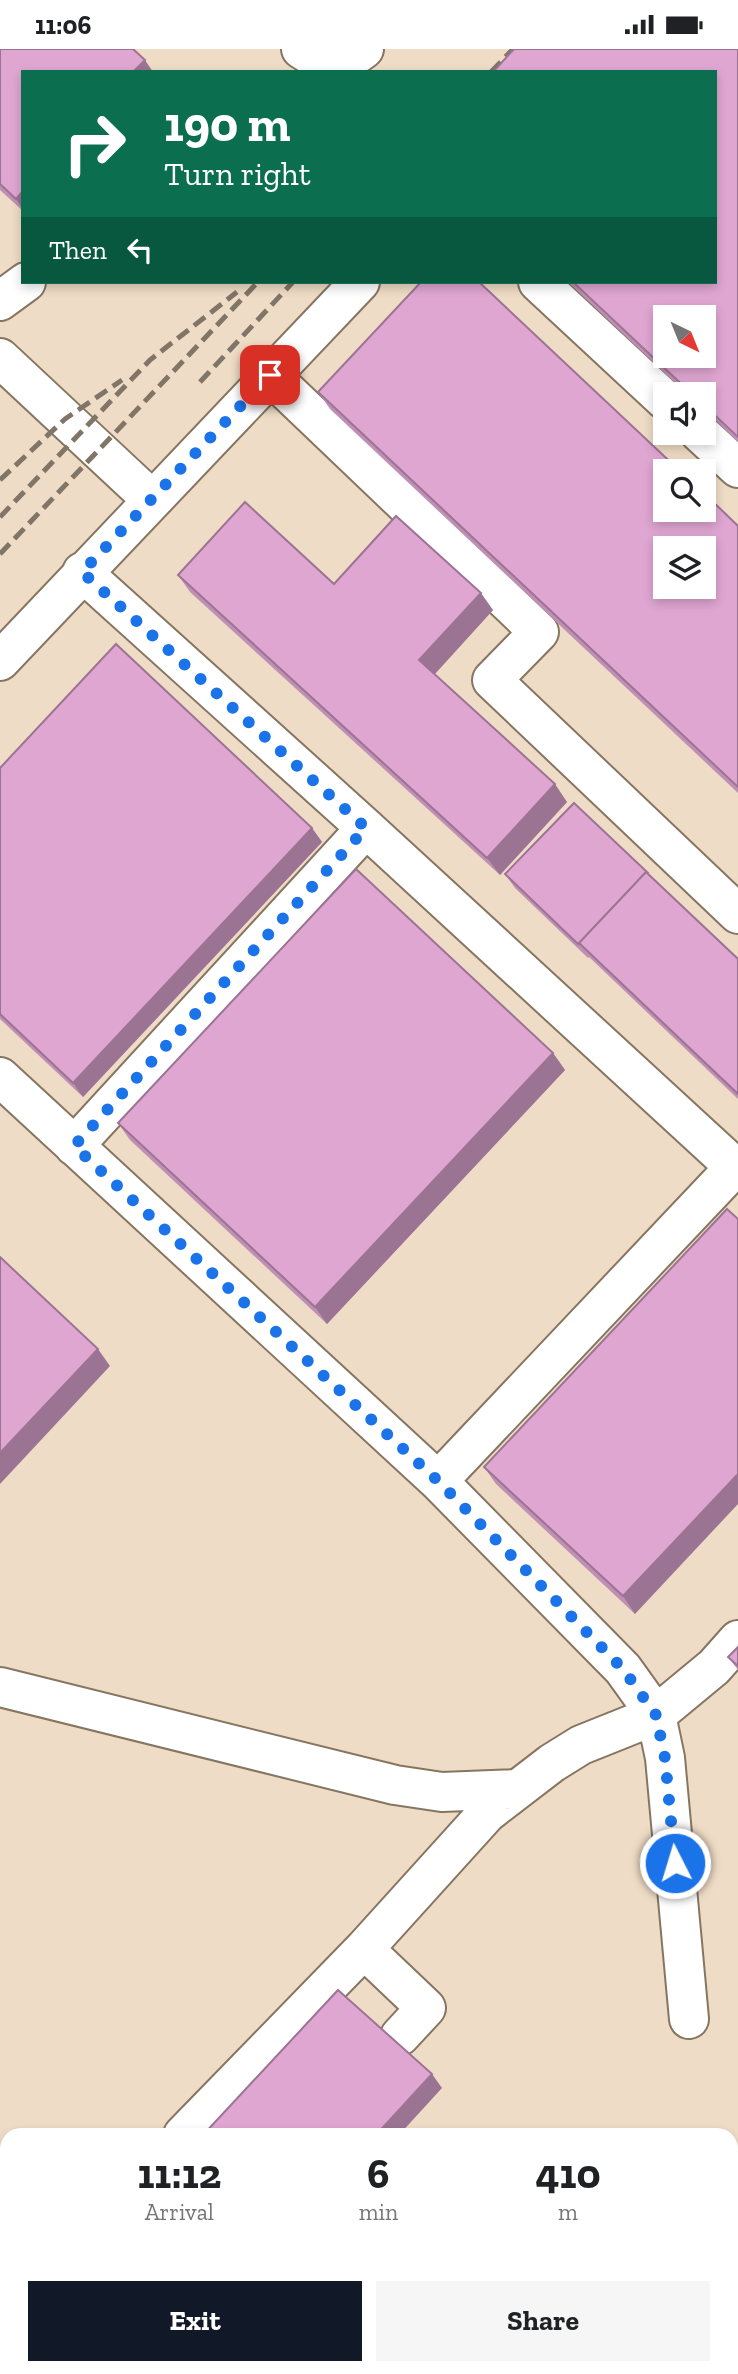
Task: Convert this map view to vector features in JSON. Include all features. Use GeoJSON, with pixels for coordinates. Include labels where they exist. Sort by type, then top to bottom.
{"type":"FeatureCollection","features":[{"type":"Feature","properties":{"kind":"lane"},"geometry":{"type":"LineString","coordinates":[[301,49],[343,65]]}},
{"type":"Feature","properties":{"kind":"lane"},"geometry":{"type":"LineString","coordinates":[[0,301],[23,284]]}},
{"type":"Feature","properties":{"kind":"lane"},"geometry":{"type":"LineString","coordinates":[[0,661],[358,284]]}},
{"type":"Feature","properties":{"kind":"lane"},"geometry":{"type":"LineString","coordinates":[[540,284],[653,389]]}},
{"type":"Feature","properties":{"kind":"lane"},"geometry":{"type":"LineString","coordinates":[[0,358],[151,499]]}},
{"type":"Feature","properties":{"kind":"lane"},"geometry":{"type":"LineString","coordinates":[[270,375],[539,632],[492,680],[738,913]]}},
{"type":"Feature","properties":{"kind":"lane"},"geometry":{"type":"LineString","coordinates":[[713,445],[738,468]]}},
{"type":"Feature","properties":{"kind":"lane"},"geometry":{"type":"LineString","coordinates":[[82,572],[366,828],[736,1169],[438,1481]]}},
{"type":"Feature","properties":{"kind":"lane"},"geometry":{"type":"LineString","coordinates":[[74,1146],[366,828]]}},
{"type":"Feature","properties":{"kind":"lane"},"geometry":{"type":"LineString","coordinates":[[0,1077],[438,1481],[623,1669],[656,1715],[665,1758],[690,2019]]}},
{"type":"Feature","properties":{"kind":"lane"},"geometry":{"type":"LineString","coordinates":[[190,2128],[364,1949],[486,1813],[581,1745],[656,1715],[713,1667],[738,1640]]}},
{"type":"Feature","properties":{"kind":"lane"},"geometry":{"type":"LineString","coordinates":[[0,1687],[396,1784],[442,1792],[516,1789]]}},
{"type":"Feature","properties":{"kind":"lane"},"geometry":{"type":"LineString","coordinates":[[364,1949],[426,2008],[400,2036]]}},
{"type":"Feature","properties":{"kind":"building"},"geometry":{"type":"Polygon","coordinates":[[[0,49],[133,49],[145,60],[135,70],[21,70],[21,193],[16,199],[0,184],[0,49]]]}},
{"type":"Feature","properties":{"kind":"building"},"geometry":{"type":"Polygon","coordinates":[[[514,49],[738,49],[738,437],[716,416],[716,382],[679,382],[664,368],[716,368],[716,305],[653,305],[653,357],[575,284],[717,284],[717,70],[495,70],[514,49]]]}},
{"type":"Feature","properties":{"kind":"building"},"geometry":{"type":"Polygon","coordinates":[[[419,284],[481,284],[667,459],[653,459],[653,522],[716,522],[716,505],[738,526],[738,787],[318,392],[419,284]]]}},
{"type":"Feature","properties":{"kind":"building"},"geometry":{"type":"Polygon","coordinates":[[[245,502],[334,584],[396,516],[481,593],[419,660],[555,784],[487,858],[178,575],[245,502]]]}},
{"type":"Feature","properties":{"kind":"building"},"geometry":{"type":"Polygon","coordinates":[[[116,644],[312,828],[73,1083],[0,1014],[0,768],[116,644]]]}},
{"type":"Feature","properties":{"kind":"building"},"geometry":{"type":"Polygon","coordinates":[[[574,803],[647,872],[578,944],[505,874],[574,803]]]}},
{"type":"Feature","properties":{"kind":"building"},"geometry":{"type":"Polygon","coordinates":[[[356,869],[553,1053],[315,1307],[118,1123],[356,869]]]}},
{"type":"Feature","properties":{"kind":"building"},"geometry":{"type":"Polygon","coordinates":[[[646,872],[738,959],[738,1094],[579,943],[646,872]]]}},
{"type":"Feature","properties":{"kind":"building"},"geometry":{"type":"Polygon","coordinates":[[[727,1209],[738,1219],[738,1474],[623,1596],[484,1467],[727,1209]]]}},
{"type":"Feature","properties":{"kind":"building"},"geometry":{"type":"Polygon","coordinates":[[[0,1257],[98,1349],[0,1453],[0,1257]]]}},
{"type":"Feature","properties":{"kind":"building"},"geometry":{"type":"Polygon","coordinates":[[[738,1647],[738,1666],[728,1657],[738,1647]]]}},
{"type":"Feature","properties":{"kind":"building"},"geometry":{"type":"Polygon","coordinates":[[[338,1990],[432,2074],[382,2128],[210,2128],[338,1990]]]}},
{"type":"Feature","properties":{"kind":"railway"},"geometry":{"type":"LineString","coordinates":[[493,70],[513,49]]}},
{"type":"Feature","properties":{"kind":"railway"},"geometry":{"type":"LineString","coordinates":[[0,554],[256,284]]}},
{"type":"Feature","properties":{"kind":"railway"},"geometry":{"type":"LineString","coordinates":[[200,382],[291,284]]}},
{"type":"Feature","properties":{"kind":"railway"},"geometry":{"type":"LineString","coordinates":[[0,517],[150,360],[237,292]]}},
{"type":"Feature","properties":{"kind":"railway"},"geometry":{"type":"LineString","coordinates":[[0,480],[65,419],[122,380]]}},
{"type":"Feature","properties":{"kind":"route"},"geometry":{"type":"LineString","coordinates":[[270,375],[82,572],[366,828],[74,1146],[438,1481],[623,1669],[656,1715],[665,1758],[675,1863]]}}]}
